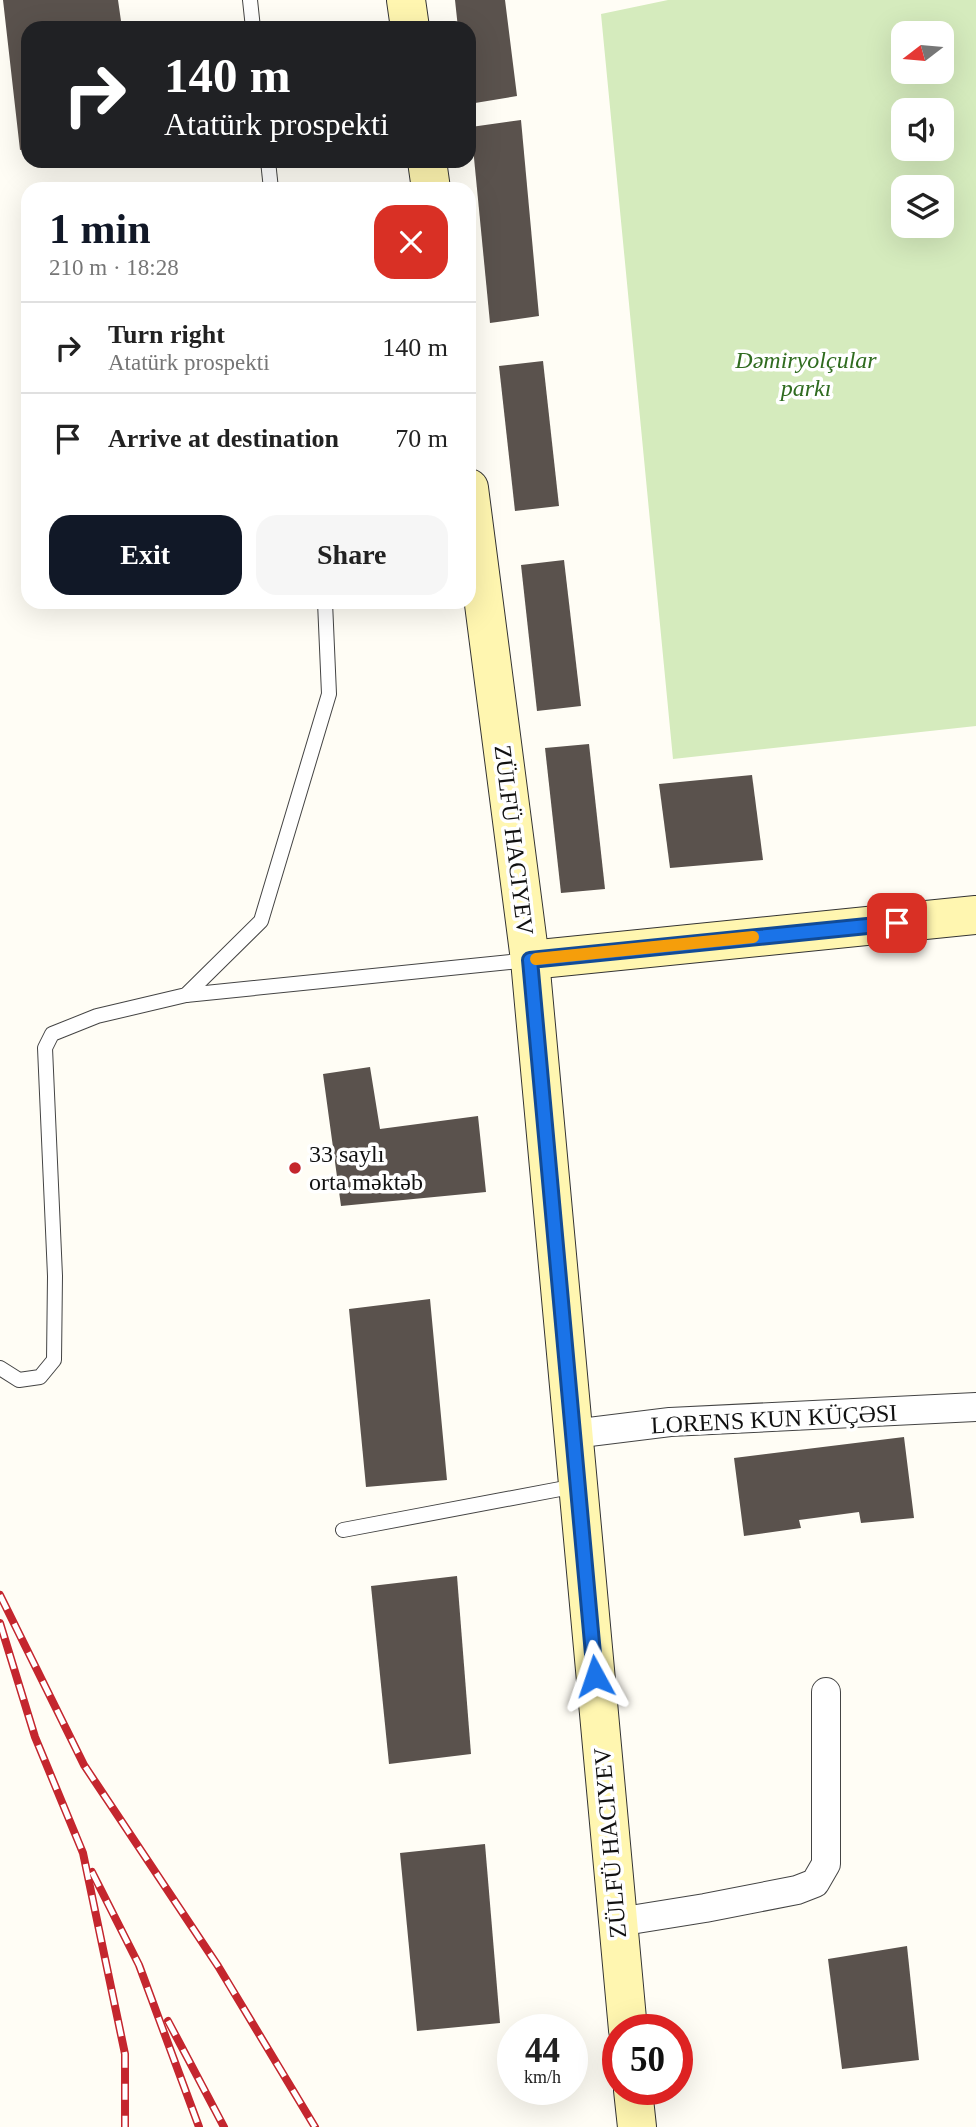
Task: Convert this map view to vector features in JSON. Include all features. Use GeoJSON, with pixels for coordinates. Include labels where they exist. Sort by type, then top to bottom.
{"type":"FeatureCollection","features":[{"type":"Feature","properties":{"kind":"main road"},"geometry":{"type":"LineString","coordinates":[[406,0],[409,21]]}},
{"type":"Feature","properties":{"kind":"main road"},"geometry":{"type":"LineString","coordinates":[[476,542],[530,960],[627,2014]]}},
{"type":"Feature","properties":{"kind":"main road"},"geometry":{"type":"LineString","coordinates":[[530,960],[976,915]]}},
{"type":"Feature","properties":{"kind":"main road"},"geometry":{"type":"LineString","coordinates":[[635,2105],[637,2127]]}},
{"type":"Feature","properties":{"kind":"street","name":"LORENS KUN KÜÇƏSI"},"geometry":{"type":"LineString","coordinates":[[573,1434],[670,1422],[976,1407]]}},
{"type":"Feature","properties":{"kind":"street"},"geometry":{"type":"LineString","coordinates":[[618,1922],[705,1909],[797,1890],[815,1883],[826,1864],[826,1692]]}},
{"type":"Feature","properties":{"kind":"lane"},"geometry":{"type":"LineString","coordinates":[[250,0],[252,21]]}},
{"type":"Feature","properties":{"kind":"lane"},"geometry":{"type":"LineString","coordinates":[[186,995],[261,921],[328,694],[325,609]]}},
{"type":"Feature","properties":{"kind":"lane"},"geometry":{"type":"LineString","coordinates":[[0,1368],[19,1380],[40,1377],[54,1360],[55,1276],[45,1048],[52,1034],[97,1016],[186,995],[530,960]]}},
{"type":"Feature","properties":{"kind":"lane"},"geometry":{"type":"LineString","coordinates":[[343,1530],[578,1485]]}},
{"type":"Feature","properties":{"kind":"green space","name":"Dəmiryolçular parkı"},"geometry":{"type":"Polygon","coordinates":[[[668,0],[976,0],[976,726],[673,759],[601,14],[668,0]]]}},
{"type":"Feature","properties":{"kind":"building"},"geometry":{"type":"Polygon","coordinates":[[[3,0],[118,0],[121,21],[21,21],[20,150],[3,0]]]}},
{"type":"Feature","properties":{"kind":"building"},"geometry":{"type":"Polygon","coordinates":[[[455,0],[505,0],[517,96],[476,103],[476,21],[457,21],[455,0]]]}},
{"type":"Feature","properties":{"kind":"building"},"geometry":{"type":"Polygon","coordinates":[[[521,120],[539,316],[490,323],[475,168],[476,126],[521,120]]]}},
{"type":"Feature","properties":{"kind":"building"},"geometry":{"type":"Polygon","coordinates":[[[543,361],[559,506],[515,511],[499,366],[543,361]]]}},
{"type":"Feature","properties":{"kind":"building"},"geometry":{"type":"Polygon","coordinates":[[[564,560],[581,706],[537,711],[521,565],[564,560]]]}},
{"type":"Feature","properties":{"kind":"building"},"geometry":{"type":"Polygon","coordinates":[[[589,744],[605,889],[561,893],[545,748],[589,744]]]}},
{"type":"Feature","properties":{"kind":"building"},"geometry":{"type":"Polygon","coordinates":[[[752,775],[763,860],[670,868],[659,784],[752,775]]]}},
{"type":"Feature","properties":{"kind":"building"},"geometry":{"type":"Polygon","coordinates":[[[370,1067],[380,1129],[478,1116],[486,1192],[341,1206],[323,1074],[370,1067]]]}},
{"type":"Feature","properties":{"kind":"building"},"geometry":{"type":"Polygon","coordinates":[[[430,1299],[447,1480],[366,1487],[349,1309],[430,1299]]]}},
{"type":"Feature","properties":{"kind":"building"},"geometry":{"type":"Polygon","coordinates":[[[904,1437],[914,1518],[861,1523],[859,1512],[799,1520],[801,1528],[744,1536],[734,1458],[904,1437]]]}},
{"type":"Feature","properties":{"kind":"building"},"geometry":{"type":"Polygon","coordinates":[[[457,1576],[471,1754],[389,1764],[371,1586],[457,1576]]]}},
{"type":"Feature","properties":{"kind":"building"},"geometry":{"type":"Polygon","coordinates":[[[485,1844],[499,2014],[497,2014],[497,2023],[417,2031],[400,1853],[485,1844]]]}},
{"type":"Feature","properties":{"kind":"building"},"geometry":{"type":"Polygon","coordinates":[[[907,1946],[919,2060],[842,2069],[828,1959],[907,1946]]]}},
{"type":"Feature","properties":{"kind":"railway"},"geometry":{"type":"LineString","coordinates":[[0,1595],[84,1765],[218,1966],[315,2127]]}},
{"type":"Feature","properties":{"kind":"railway"},"geometry":{"type":"LineString","coordinates":[[0,1623],[35,1737],[83,1853],[125,2054],[125,2127]]}},
{"type":"Feature","properties":{"kind":"railway"},"geometry":{"type":"LineString","coordinates":[[92,1872],[139,1965],[199,2127]]}},
{"type":"Feature","properties":{"kind":"railway"},"geometry":{"type":"LineString","coordinates":[[168,2021],[224,2127]]}},
{"type":"Feature","properties":{"kind":"slow traffic"},"geometry":{"type":"LineString","coordinates":[[536,959],[753,937]]}},
{"type":"Feature","properties":{"kind":"place","name":"33 saylı orta məktəb"},"geometry":{"type":"Point","coordinates":[295,1168]}},
{"type":"Feature","properties":{"kind":"route"},"geometry":{"type":"LineString","coordinates":[[595,1676],[530,960],[897,923]]}}]}
